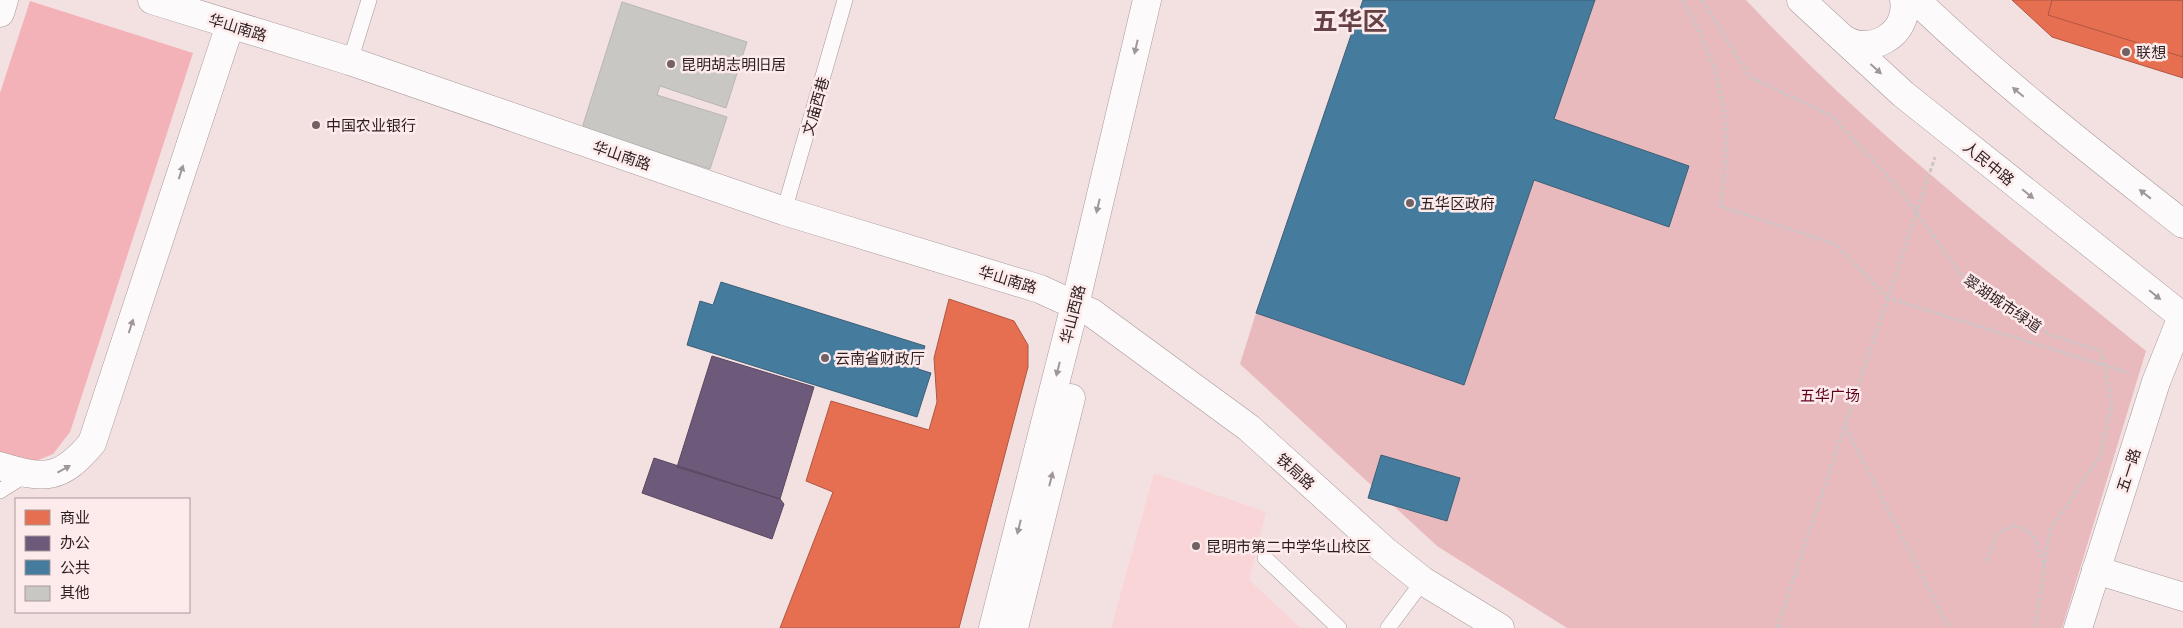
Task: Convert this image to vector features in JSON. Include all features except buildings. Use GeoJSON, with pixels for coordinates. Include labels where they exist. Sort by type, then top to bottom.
{"type":"FeatureCollection","features":[{"type":"Feature","properties":{"kind":"street"},"geometry":{"type":"LineString","coordinates":[[0,13],[4,0]]}},
{"type":"Feature","properties":{"kind":"street","name":"华山南路"},"geometry":{"type":"LineString","coordinates":[[152,0],[350,61],[784,211],[1040,289],[1083,309]]}},
{"type":"Feature","properties":{"kind":"street","name":"华山西路"},"geometry":{"type":"LineString","coordinates":[[1014,628],[1147,0]]}},
{"type":"Feature","properties":{"kind":"street","name":"华山西路"},"geometry":{"type":"LineString","coordinates":[[993,628],[1083,309],[1166,0]]}},
{"type":"Feature","properties":{"kind":"street","name":"人民中路"},"geometry":{"type":"LineString","coordinates":[[1802,0],[1903,94],[2183,316]]}},
{"type":"Feature","properties":{"kind":"street"},"geometry":{"type":"LineString","coordinates":[[1836,33],[1847,42],[1860,45],[1874,45],[1886,40],[1897,31],[1903,19],[1904,0]]}},
{"type":"Feature","properties":{"kind":"street"},"geometry":{"type":"LineString","coordinates":[[1916,0],[1962,44],[2027,100],[2183,224]]}},
{"type":"Feature","properties":{"kind":"street"},"geometry":{"type":"LineString","coordinates":[[0,466],[27,474],[56,474],[76,463],[92,443],[230,25]]}},
{"type":"Feature","properties":{"kind":"street","name":"铁局路"},"geometry":{"type":"LineString","coordinates":[[1083,309],[1249,428],[1384,550],[1423,581],[1500,628]]}},
{"type":"Feature","properties":{"kind":"street","name":"五一路"},"geometry":{"type":"LineString","coordinates":[[2078,628],[2156,382],[2183,316]]}},
{"type":"Feature","properties":{"kind":"street"},"geometry":{"type":"LineString","coordinates":[[2096,570],[2183,597]]}},
{"type":"Feature","properties":{"kind":"lane"},"geometry":{"type":"LineString","coordinates":[[350,61],[369,0]]}},
{"type":"Feature","properties":{"kind":"lane","name":"文庙西巷"},"geometry":{"type":"LineString","coordinates":[[784,211],[845,0]]}},
{"type":"Feature","properties":{"kind":"lane"},"geometry":{"type":"LineString","coordinates":[[0,491],[27,474]]}},
{"type":"Feature","properties":{"kind":"lane"},"geometry":{"type":"LineString","coordinates":[[1265,558],[1339,628]]}},
{"type":"Feature","properties":{"kind":"lane"},"geometry":{"type":"LineString","coordinates":[[1388,628],[1423,581]]}},
{"type":"Feature","properties":{"kind":"path"},"geometry":{"type":"LineString","coordinates":[[1682,0],[1698,26],[1712,57],[1722,94],[1727,146],[1720,206],[1835,244],[1888,298],[2156,382]]}},
{"type":"Feature","properties":{"kind":"path","name":"翠湖城市绿道"},"geometry":{"type":"LineString","coordinates":[[1702,0],[1750,76],[1832,116],[1902,192],[1962,276],[2048,334],[2101,351],[2112,404],[2100,456],[2050,530],[2035,628]]}},
{"type":"Feature","properties":{"kind":"path"},"geometry":{"type":"LineString","coordinates":[[1777,628],[1944,127]]}},
{"type":"Feature","properties":{"kind":"path"},"geometry":{"type":"LineString","coordinates":[[1845,426],[1949,628]]}},
{"type":"Feature","properties":{"kind":"path"},"geometry":{"type":"LineString","coordinates":[[1986,561],[1997,534],[2015,525],[2033,534],[2044,567]]}},
{"type":"Feature","properties":{"kind":"shaded area"},"geometry":{"type":"Polygon","coordinates":[[[30,1],[193,53],[70,432],[53,454],[29,464],[0,454],[0,93],[30,1]]]}},
{"type":"Feature","properties":{"kind":"shaded area","name":"昆明市第二中学华山校区"},"geometry":{"type":"Polygon","coordinates":[[[1154,473],[1266,512],[1249,580],[1301,628],[1111,628],[1154,473]]]}},
{"type":"Feature","properties":{"kind":"green space","name":"五华广场"},"geometry":{"type":"Polygon","coordinates":[[[1595,0],[1746,0],[1792,48],[1889,139],[2146,351],[2062,628],[1567,628],[1437,546],[1240,364],[1256,313],[1464,384],[1534,180],[1669,226],[1689,166],[1554,119],[1595,0]]]}},
{"type":"Feature","properties":{"kind":"place","name":"联想"},"geometry":{"type":"Point","coordinates":[2126,52]}},
{"type":"Feature","properties":{"kind":"place","name":"昆明胡志明旧居"},"geometry":{"type":"Point","coordinates":[671,64]}},
{"type":"Feature","properties":{"kind":"place","name":"中国农业银行"},"geometry":{"type":"Point","coordinates":[316,125]}},
{"type":"Feature","properties":{"kind":"place","name":"五华区政府"},"geometry":{"type":"Point","coordinates":[1410,203]}},
{"type":"Feature","properties":{"kind":"place","name":"云南省财政厅"},"geometry":{"type":"Point","coordinates":[825,358]}},
{"type":"Feature","properties":{"kind":"place","name":"昆明市第二中学华山校区"},"geometry":{"type":"Point","coordinates":[1196,546]}},
{"type":"Feature","properties":{"kind":"district","name":"五华区"},"geometry":{"type":"Point","coordinates":[1350,20]}}]}
